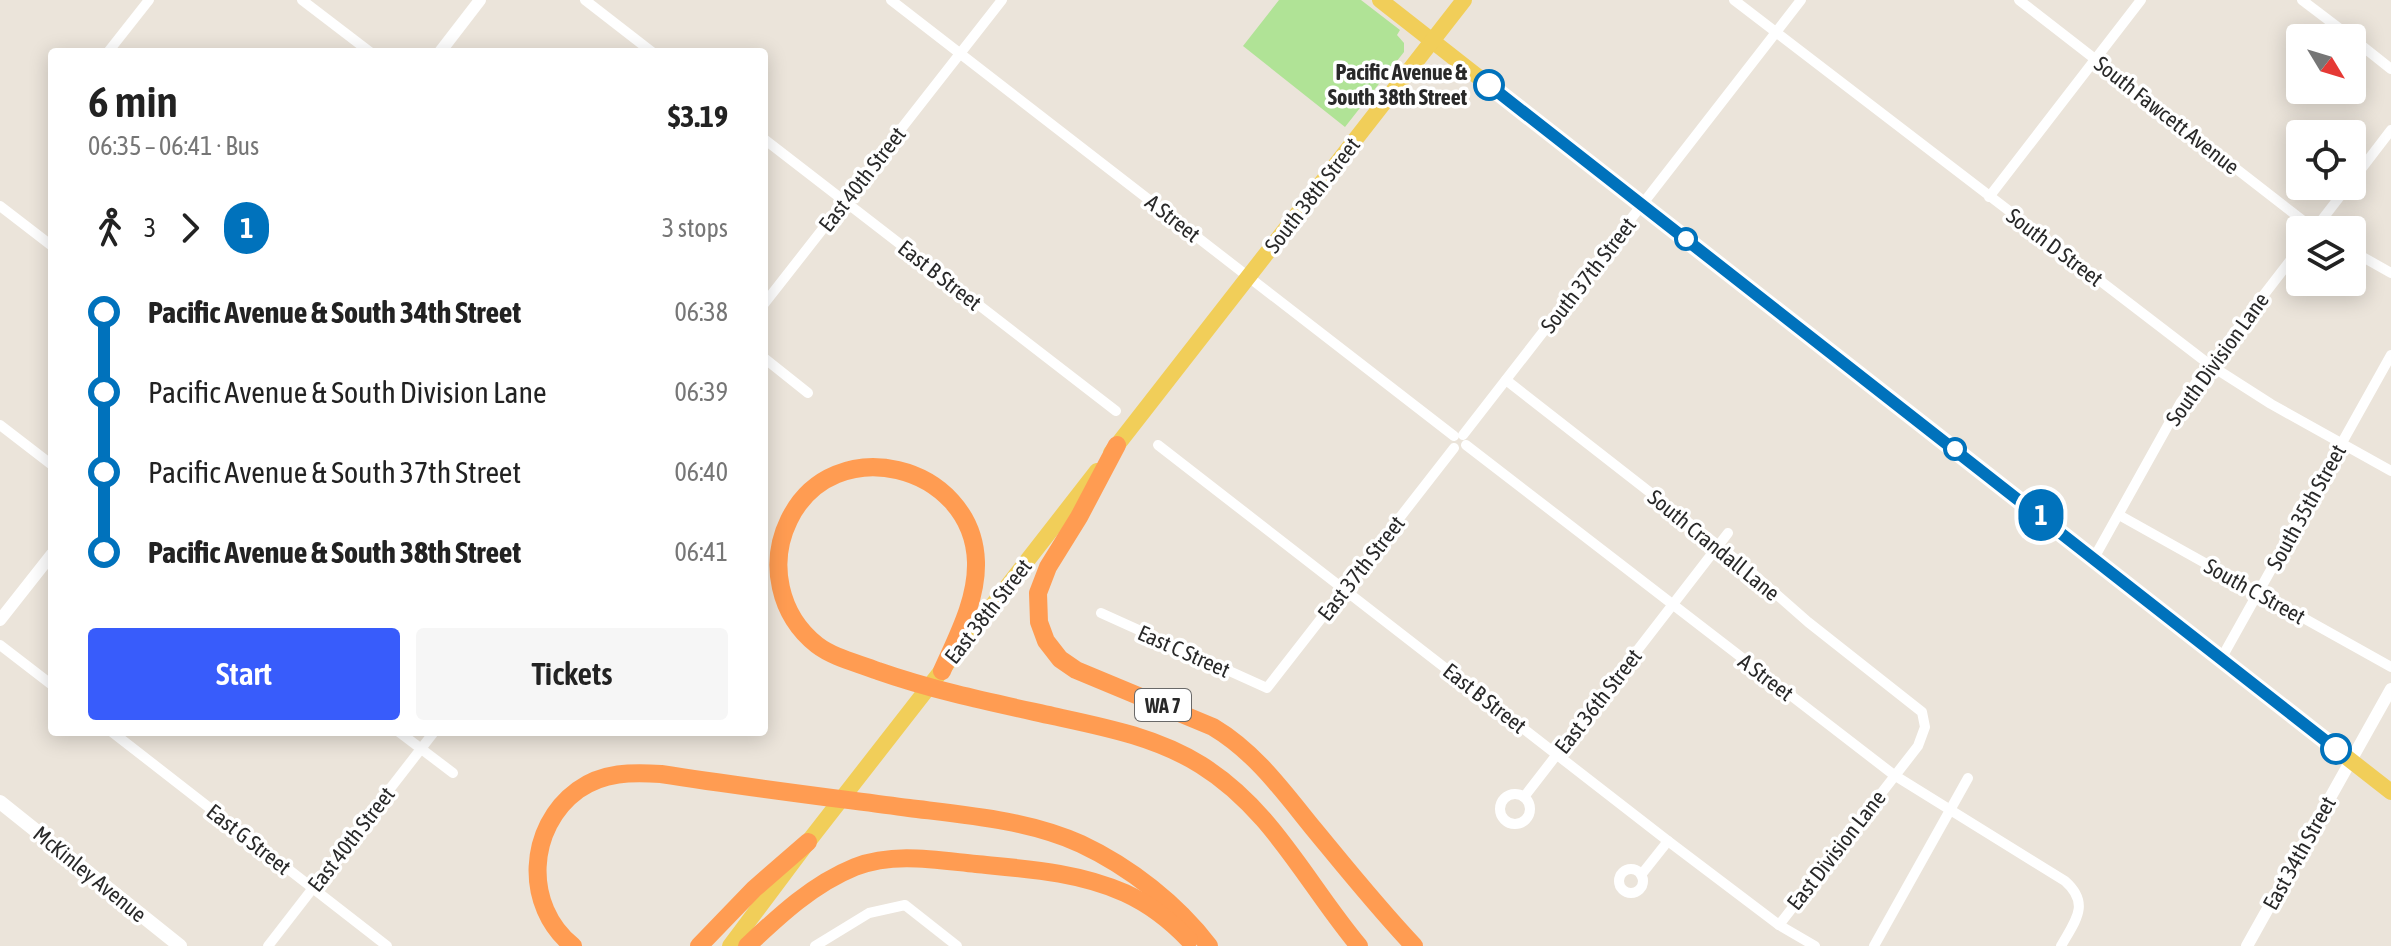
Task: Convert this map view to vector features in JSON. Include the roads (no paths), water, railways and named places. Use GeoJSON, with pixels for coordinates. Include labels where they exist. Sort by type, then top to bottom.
{"type":"FeatureCollection","features":[{"type":"Feature","properties":{"kind":"highway","name":"WA 7"},"geometry":{"type":"LineString","coordinates":[[1117,445],[1040,585],[1039,615],[1046,641],[1070,667],[1213,727],[1237,743],[1272,777],[1379,909],[1414,946]]}},
{"type":"Feature","properties":{"kind":"highway"},"geometry":{"type":"LineString","coordinates":[[942,671],[964,619],[975,580],[976,558],[971,535],[958,510],[935,487],[915,474],[896,469],[858,468],[822,482],[805,497],[790,518],[779,551],[778,566],[787,606],[802,630],[818,645],[837,656],[897,678],[1147,739],[1200,764],[1235,791],[1266,821],[1359,946]]}},
{"type":"Feature","properties":{"kind":"highway"},"geometry":{"type":"LineString","coordinates":[[573,946],[557,931],[544,907],[538,887],[538,856],[542,838],[563,804],[578,790],[605,777],[625,773],[661,774],[978,817],[1062,837],[1108,858],[1178,911],[1209,946]]}},
{"type":"Feature","properties":{"kind":"highway"},"geometry":{"type":"LineString","coordinates":[[699,946],[754,889],[808,842]]}},
{"type":"Feature","properties":{"kind":"highway"},"geometry":{"type":"LineString","coordinates":[[747,946],[790,906],[836,876],[879,861],[930,858],[1036,870],[1096,881],[1128,894],[1156,911],[1178,928],[1194,946]]}},
{"type":"Feature","properties":{"kind":"main road"},"geometry":{"type":"LineString","coordinates":[[1380,0],[2391,792]]}},
{"type":"Feature","properties":{"kind":"main road","name":"South 38th Street"},"geometry":{"type":"LineString","coordinates":[[1248,276],[1464,0]]}},
{"type":"Feature","properties":{"kind":"main road","name":"East 38th Street"},"geometry":{"type":"LineString","coordinates":[[730,946],[1248,276]]}},
{"type":"Feature","properties":{"kind":"main road","name":"McKinley Avenue"},"geometry":{"type":"LineString","coordinates":[[0,802],[180,946]]}},
{"type":"Feature","properties":{"kind":"street"},"geometry":{"type":"LineString","coordinates":[[111,48],[149,0]]}},
{"type":"Feature","properties":{"kind":"street"},"geometry":{"type":"LineString","coordinates":[[302,0],[365,48]]}},
{"type":"Feature","properties":{"kind":"street"},"geometry":{"type":"LineString","coordinates":[[443,48],[480,0]]}},
{"type":"Feature","properties":{"kind":"street"},"geometry":{"type":"LineString","coordinates":[[585,0],[647,48]]}},
{"type":"Feature","properties":{"kind":"street","name":"A Street"},"geometry":{"type":"LineString","coordinates":[[891,0],[1894,775],[2060,877],[2077,893],[2080,911],[2061,946]]}},
{"type":"Feature","properties":{"kind":"street","name":"East 40th Street"},"geometry":{"type":"LineString","coordinates":[[768,299],[1002,0]]}},
{"type":"Feature","properties":{"kind":"street","name":"South D Street"},"geometry":{"type":"LineString","coordinates":[[1734,0],[2210,365],[2271,404],[2391,471]]}},
{"type":"Feature","properties":{"kind":"street","name":"South 37th Street"},"geometry":{"type":"LineString","coordinates":[[1459,441],[1801,0]]}},
{"type":"Feature","properties":{"kind":"street","name":"South Fawcett Avenue"},"geometry":{"type":"LineString","coordinates":[[2019,0],[2296,216]]}},
{"type":"Feature","properties":{"kind":"street"},"geometry":{"type":"LineString","coordinates":[[1989,197],[2141,0]]}},
{"type":"Feature","properties":{"kind":"street"},"geometry":{"type":"LineString","coordinates":[[2302,0],[2334,24]]}},
{"type":"Feature","properties":{"kind":"street"},"geometry":{"type":"LineString","coordinates":[[2366,49],[2391,69]]}},
{"type":"Feature","properties":{"kind":"street"},"geometry":{"type":"LineString","coordinates":[[2366,163],[2391,130]]}},
{"type":"Feature","properties":{"kind":"street","name":"East B Street"},"geometry":{"type":"LineString","coordinates":[[768,142],[1116,411]]}},
{"type":"Feature","properties":{"kind":"street"},"geometry":{"type":"LineString","coordinates":[[2325,216],[2337,200]]}},
{"type":"Feature","properties":{"kind":"street"},"geometry":{"type":"LineString","coordinates":[[0,206],[48,243]]}},
{"type":"Feature","properties":{"kind":"street"},"geometry":{"type":"LineString","coordinates":[[2366,259],[2391,273]]}},
{"type":"Feature","properties":{"kind":"street","name":"South Division Lane"},"geometry":{"type":"LineString","coordinates":[[2094,558],[2181,402],[2286,266]]}},
{"type":"Feature","properties":{"kind":"street","name":"South 35th Street"},"geometry":{"type":"LineString","coordinates":[[2221,659],[2391,355]]}},
{"type":"Feature","properties":{"kind":"street"},"geometry":{"type":"LineString","coordinates":[[768,361],[808,393]]}},
{"type":"Feature","properties":{"kind":"street","name":"South Crandall Lane"},"geometry":{"type":"LineString","coordinates":[[1506,380],[1718,546],[1922,712],[1925,727],[1921,739],[1894,775]]}},
{"type":"Feature","properties":{"kind":"street"},"geometry":{"type":"LineString","coordinates":[[0,425],[48,462]]}},
{"type":"Feature","properties":{"kind":"street","name":"East 37th Street"},"geometry":{"type":"LineString","coordinates":[[1267,688],[1459,441]]}},
{"type":"Feature","properties":{"kind":"street","name":"East B Street"},"geometry":{"type":"LineString","coordinates":[[1158,445],[1668,841],[1779,925],[1815,946]]}},
{"type":"Feature","properties":{"kind":"street","name":"South C Street"},"geometry":{"type":"LineString","coordinates":[[2119,515],[2391,667]]}},
{"type":"Feature","properties":{"kind":"street","name":"East 36th Street"},"geometry":{"type":"LineString","coordinates":[[1524,797],[1728,533]]}},
{"type":"Feature","properties":{"kind":"street"},"geometry":{"type":"LineString","coordinates":[[0,620],[48,559]]}},
{"type":"Feature","properties":{"kind":"street","name":"East C Street"},"geometry":{"type":"LineString","coordinates":[[1101,613],[1267,688]]}},
{"type":"Feature","properties":{"kind":"street"},"geometry":{"type":"LineString","coordinates":[[0,645],[48,682]]}},
{"type":"Feature","properties":{"kind":"street","name":"East 34th Street"},"geometry":{"type":"LineString","coordinates":[[2247,946],[2391,689]]}},
{"type":"Feature","properties":{"kind":"street","name":"East G Street"},"geometry":{"type":"LineString","coordinates":[[117,736],[387,946]]}},
{"type":"Feature","properties":{"kind":"street"},"geometry":{"type":"LineString","coordinates":[[404,736],[453,773]]}},
{"type":"Feature","properties":{"kind":"street","name":"East 40th Street"},"geometry":{"type":"LineString","coordinates":[[268,946],[431,736]]}},
{"type":"Feature","properties":{"kind":"street","name":"East Division Lane"},"geometry":{"type":"LineString","coordinates":[[1779,925],[1894,775]]}},
{"type":"Feature","properties":{"kind":"street"},"geometry":{"type":"LineString","coordinates":[[1874,946],[1968,778]]}},
{"type":"Feature","properties":{"kind":"street"},"geometry":{"type":"LineString","coordinates":[[1641,875],[1668,841]]}},
{"type":"Feature","properties":{"kind":"street"},"geometry":{"type":"LineString","coordinates":[[815,946],[869,913],[905,905],[957,946]]}},
{"type":"Feature","properties":{"kind":"place","name":"Pacific Avenue & South 38th Street"},"geometry":{"type":"Point","coordinates":[1489,85]}}]}
